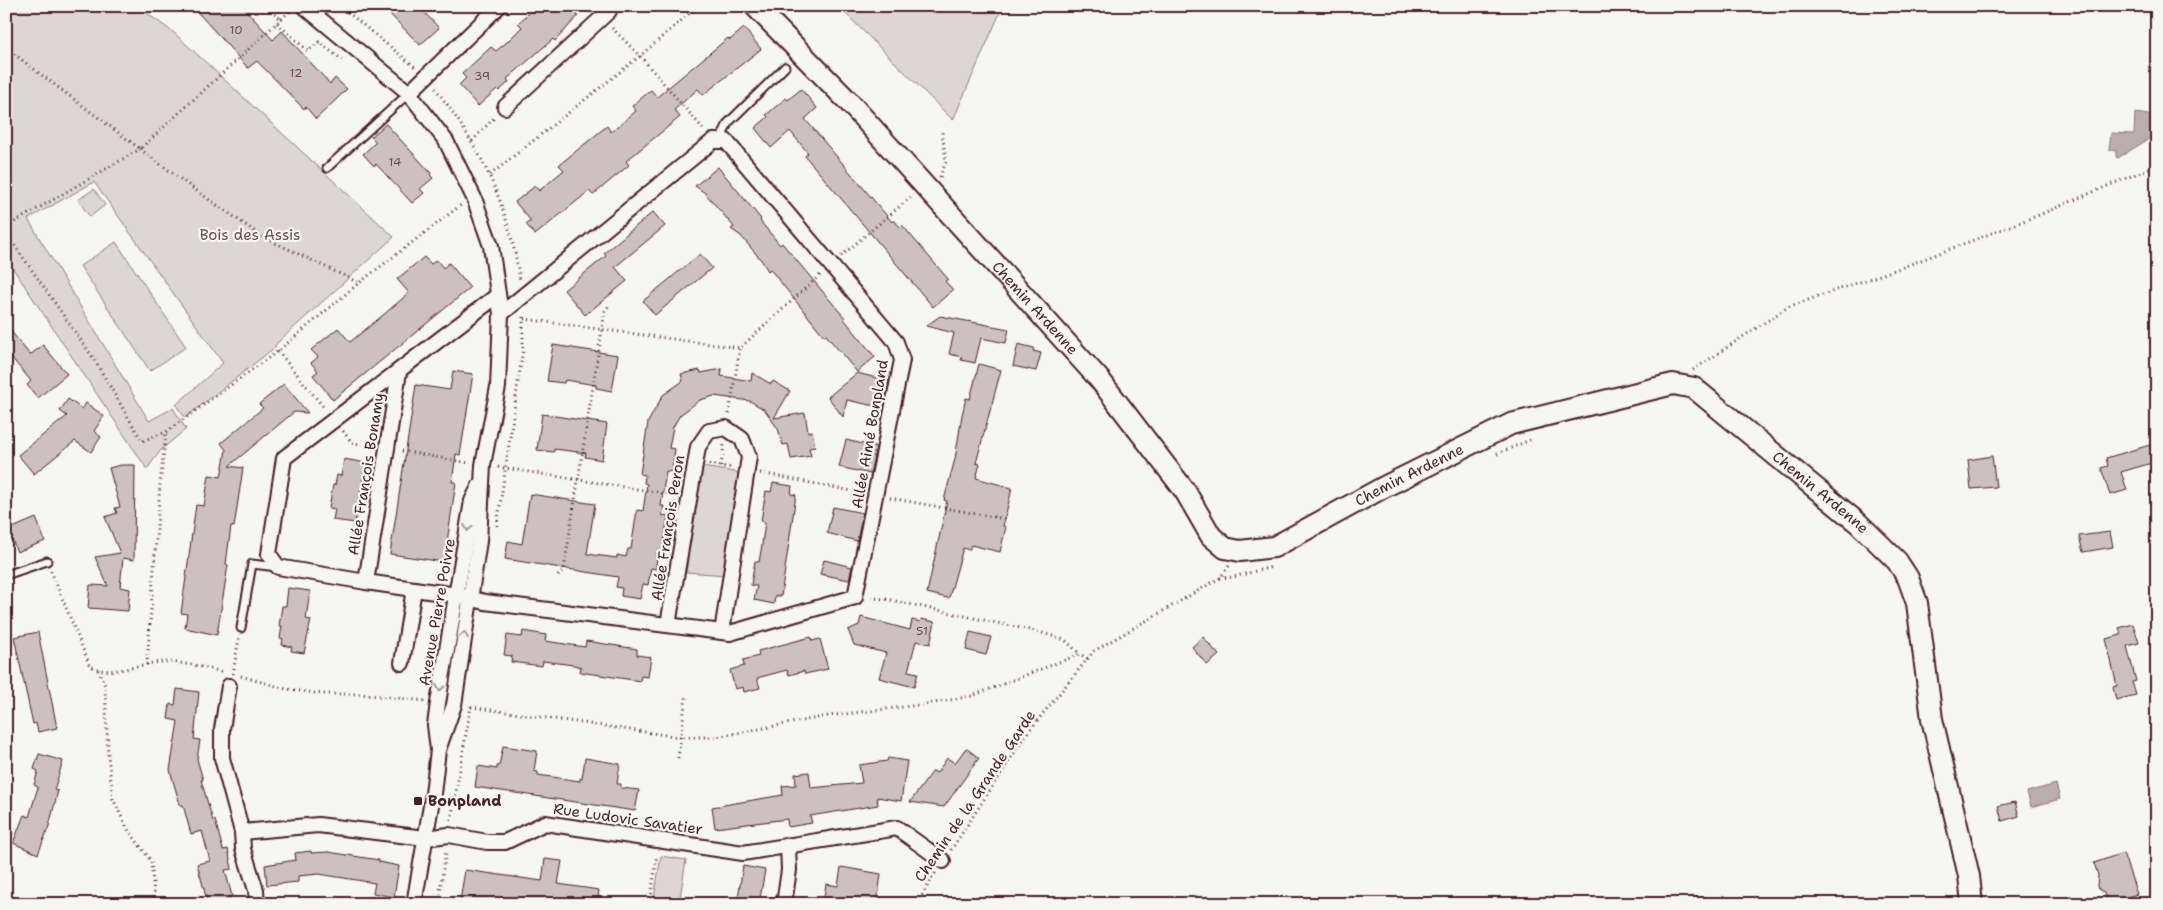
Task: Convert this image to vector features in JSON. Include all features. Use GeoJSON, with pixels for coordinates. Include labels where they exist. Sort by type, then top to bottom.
{"type":"FeatureCollection","features":[{"type":"Feature","properties":{"kind":"street","name":"Avenue Pierre Poivre"},"geometry":{"type":"LineString","coordinates":[[304,6],[409,93],[446,141],[474,198],[491,246],[501,314],[498,387],[482,482],[479,541],[463,596],[454,705],[438,750],[433,794],[414,904]]}},
{"type":"Feature","properties":{"kind":"street"},"geometry":{"type":"LineString","coordinates":[[409,93],[499,6]]}},
{"type":"Feature","properties":{"kind":"street","name":"Chemin Ardenne"},"geometry":{"type":"LineString","coordinates":[[755,6],[848,101],[1100,380],[1185,491],[1211,536],[1225,548],[1240,551],[1274,547],[1384,488],[1511,424],[1673,384],[1694,388],[1858,523],[1897,561],[1908,578],[1917,603],[1932,719],[1969,876],[1972,904]]}},
{"type":"Feature","properties":{"kind":"street"},"geometry":{"type":"LineString","coordinates":[[505,107],[604,12]]}},
{"type":"Feature","properties":{"kind":"street"},"geometry":{"type":"LineString","coordinates":[[501,314],[717,141]]}},
{"type":"Feature","properties":{"kind":"street","name":"Allée Aimé Bonpland"},"geometry":{"type":"LineString","coordinates":[[717,141],[726,141],[831,265],[896,342],[902,360],[855,597]]}},
{"type":"Feature","properties":{"kind":"street","name":"Allée François Bonamy"},"geometry":{"type":"LineString","coordinates":[[278,567],[269,554],[284,458],[498,295]]}},
{"type":"Feature","properties":{"kind":"street","name":"Allée François Bonamy"},"geometry":{"type":"LineString","coordinates":[[366,582],[399,372]]}},
{"type":"Feature","properties":{"kind":"street"},"geometry":{"type":"LineString","coordinates":[[722,632],[749,457],[742,439],[726,428]]}},
{"type":"Feature","properties":{"kind":"street","name":"Allée François Peron"},"geometry":{"type":"LineString","coordinates":[[668,625],[698,447],[710,432],[726,428]]}},
{"type":"Feature","properties":{"kind":"street"},"geometry":{"type":"LineString","coordinates":[[278,567],[366,582],[730,633],[855,597]]}},
{"type":"Feature","properties":{"kind":"street"},"geometry":{"type":"LineString","coordinates":[[402,663],[414,589]]}},
{"type":"Feature","properties":{"kind":"street"},"geometry":{"type":"LineString","coordinates":[[231,680],[222,729],[222,758],[242,832],[243,849],[256,890],[257,904]]}},
{"type":"Feature","properties":{"kind":"street","name":"Rue Ludovic Savatier"},"geometry":{"type":"LineString","coordinates":[[242,832],[318,825],[425,838],[449,835],[486,842],[505,842],[545,822],[744,853],[897,828],[943,861]]}},
{"type":"Feature","properties":{"kind":"street"},"geometry":{"type":"LineString","coordinates":[[784,904],[789,870],[788,846]]}},
{"type":"Feature","properties":{"kind":"lane"},"geometry":{"type":"LineString","coordinates":[[717,141],[728,123],[786,67]]}},
{"type":"Feature","properties":{"kind":"lane"},"geometry":{"type":"LineString","coordinates":[[327,168],[409,93]]}},
{"type":"Feature","properties":{"kind":"lane"},"geometry":{"type":"LineString","coordinates":[[6,575],[47,561]]}},
{"type":"Feature","properties":{"kind":"lane"},"geometry":{"type":"LineString","coordinates":[[241,628],[252,564],[278,567]]}},
{"type":"Feature","properties":{"kind":"path"},"geometry":{"type":"LineString","coordinates":[[268,6],[281,20]]}},
{"type":"Feature","properties":{"kind":"path"},"geometry":{"type":"LineString","coordinates":[[6,227],[140,149],[296,6]]}},
{"type":"Feature","properties":{"kind":"path"},"geometry":{"type":"LineString","coordinates":[[490,175],[640,56],[698,6]]}},
{"type":"Feature","properties":{"kind":"path"},"geometry":{"type":"LineString","coordinates":[[604,12],[640,56],[717,141]]}},
{"type":"Feature","properties":{"kind":"path"},"geometry":{"type":"LineString","coordinates":[[277,23],[308,51],[320,42],[349,66]]}},
{"type":"Feature","properties":{"kind":"path"},"geometry":{"type":"LineString","coordinates":[[6,48],[194,189],[263,236],[359,283]]}},
{"type":"Feature","properties":{"kind":"path"},"geometry":{"type":"LineString","coordinates":[[472,141],[505,107]]}},
{"type":"Feature","properties":{"kind":"path"},"geometry":{"type":"LineString","coordinates":[[721,466],[740,348],[831,265],[925,185],[938,180],[944,171],[946,161],[942,132]]}},
{"type":"Feature","properties":{"kind":"path"},"geometry":{"type":"LineString","coordinates":[[1673,384],[1724,347],[1788,307],[2039,215],[2157,165]]}},
{"type":"Feature","properties":{"kind":"path"},"geometry":{"type":"LineString","coordinates":[[6,232],[94,359],[142,441],[166,432],[278,351],[359,283],[453,210],[474,198]]}},
{"type":"Feature","properties":{"kind":"path"},"geometry":{"type":"LineString","coordinates":[[558,576],[564,569],[602,329],[606,310],[611,304]]}},
{"type":"Feature","properties":{"kind":"path"},"geometry":{"type":"LineString","coordinates":[[524,318],[740,348]]}},
{"type":"Feature","properties":{"kind":"path"},"geometry":{"type":"LineString","coordinates":[[147,664],[160,485],[166,432]]}},
{"type":"Feature","properties":{"kind":"path"},"geometry":{"type":"LineString","coordinates":[[1496,454],[1539,438]]}},
{"type":"Feature","properties":{"kind":"path"},"geometry":{"type":"LineString","coordinates":[[696,461],[1005,519]]}},
{"type":"Feature","properties":{"kind":"path"},"geometry":{"type":"LineString","coordinates":[[47,561],[90,666],[98,670],[110,671],[162,662],[192,665],[231,680],[286,689],[322,694],[361,694],[428,702]]}},
{"type":"Feature","properties":{"kind":"path","name":"Chemin de la Grande Garde"},"geometry":{"type":"LineString","coordinates":[[917,904],[1028,732],[1094,651],[1220,578],[1232,577],[1274,566]]}},
{"type":"Feature","properties":{"kind":"path"},"geometry":{"type":"LineString","coordinates":[[855,597],[886,599],[1038,632],[1065,640],[1080,654],[1088,658]]}},
{"type":"Feature","properties":{"kind":"path"},"geometry":{"type":"LineString","coordinates":[[231,680],[241,628]]}},
{"type":"Feature","properties":{"kind":"path"},"geometry":{"type":"LineString","coordinates":[[471,707],[680,737],[716,737],[828,716],[928,704],[972,696],[1080,654]]}},
{"type":"Feature","properties":{"kind":"path"},"geometry":{"type":"LineString","coordinates":[[98,670],[105,685],[108,755],[113,799],[127,828],[151,860],[155,904]]}},
{"type":"Feature","properties":{"kind":"path"},"geometry":{"type":"LineString","coordinates":[[678,758],[686,696]]}},
{"type":"Feature","properties":{"kind":"path"},"geometry":{"type":"LineString","coordinates":[[650,904],[659,839]]}},
{"type":"Feature","properties":{"kind":"green space","name":"Bois des Assis"},"geometry":{"type":"Polygon","coordinates":[[[6,6],[137,6],[174,33],[394,237],[277,343],[274,348],[185,418],[176,405],[223,363],[94,182],[28,219],[149,421],[173,408],[186,429],[161,450],[147,469],[6,258],[6,6]]]}},
{"type":"Feature","properties":{"kind":"green space"},"geometry":{"type":"Polygon","coordinates":[[[841,6],[1003,6],[953,120],[841,9],[841,6]]]}},
{"type":"Feature","properties":{"kind":"green space"},"geometry":{"type":"Polygon","coordinates":[[[94,189],[105,205],[90,217],[78,200],[94,189]]]}},
{"type":"Feature","properties":{"kind":"green space"},"geometry":{"type":"Polygon","coordinates":[[[116,242],[186,347],[150,371],[80,266],[116,242]]]}},
{"type":"Feature","properties":{"kind":"green space"},"geometry":{"type":"Polygon","coordinates":[[[702,467],[741,473],[726,575],[686,572],[702,467]]]}},
{"type":"Feature","properties":{"kind":"green space"},"geometry":{"type":"Polygon","coordinates":[[[661,856],[686,860],[679,904],[653,904],[661,856]]]}},
{"type":"Feature","properties":{"kind":"shaded area"},"geometry":{"type":"Polygon","coordinates":[[[2157,111],[2157,128],[2149,139],[2118,158],[2116,157],[2116,151],[2109,150],[2111,133],[2134,134],[2135,113],[2149,115],[2157,111]]]}},
{"type":"Feature","properties":{"kind":"shaded area"},"geometry":{"type":"Polygon","coordinates":[[[2056,784],[2060,799],[2031,807],[2027,792],[2056,784]]]}},
{"type":"Feature","properties":{"kind":"building"},"geometry":{"type":"Polygon","coordinates":[[[192,6],[242,6],[273,40],[282,31],[330,84],[335,78],[347,89],[316,119],[306,107],[304,109],[257,61],[248,68],[192,6]]]}},
{"type":"Feature","properties":{"kind":"building"},"geometry":{"type":"Polygon","coordinates":[[[382,6],[412,6],[418,12],[421,9],[439,28],[420,45],[382,6]]]}},
{"type":"Feature","properties":{"kind":"building"},"geometry":{"type":"Polygon","coordinates":[[[537,6],[570,6],[578,16],[555,41],[553,39],[507,79],[509,82],[499,91],[497,89],[478,106],[459,85],[466,78],[462,74],[491,47],[496,51],[507,42],[522,27],[518,23],[537,6]]]}},
{"type":"Feature","properties":{"kind":"building"},"geometry":{"type":"Polygon","coordinates":[[[744,28],[761,49],[703,95],[698,89],[674,110],[680,117],[626,161],[629,165],[593,195],[589,191],[535,235],[526,224],[531,221],[515,202],[535,186],[539,191],[564,170],[559,165],[607,126],[611,132],[636,111],[632,106],[651,90],[657,97],[728,38],[730,40],[744,28]]]}},
{"type":"Feature","properties":{"kind":"building"},"geometry":{"type":"Polygon","coordinates":[[[801,89],[817,108],[805,119],[892,222],[894,220],[900,227],[902,225],[948,279],[945,281],[953,290],[933,307],[805,156],[808,153],[790,131],[771,148],[755,128],[768,117],[766,115],[786,98],[788,100],[801,89]]]}},
{"type":"Feature","properties":{"kind":"building"},"geometry":{"type":"Polygon","coordinates":[[[386,124],[431,173],[430,175],[433,178],[420,189],[424,193],[412,203],[376,164],[374,166],[363,154],[376,142],[371,137],[386,124]]]}},
{"type":"Feature","properties":{"kind":"building"},"geometry":{"type":"Polygon","coordinates":[[[718,167],[761,219],[760,221],[780,245],[782,243],[875,357],[857,372],[826,335],[824,336],[770,269],[768,271],[741,236],[731,229],[734,227],[705,193],[695,186],[718,167]]]}},
{"type":"Feature","properties":{"kind":"building"},"geometry":{"type":"Polygon","coordinates":[[[653,212],[665,226],[615,267],[627,281],[585,315],[564,290],[606,256],[604,253],[653,212]]]}},
{"type":"Feature","properties":{"kind":"building"},"geometry":{"type":"Polygon","coordinates":[[[700,254],[712,268],[655,315],[643,301],[700,254]]]}},
{"type":"Feature","properties":{"kind":"building"},"geometry":{"type":"Polygon","coordinates":[[[424,257],[431,264],[437,260],[443,268],[449,263],[470,288],[333,400],[313,375],[318,371],[311,363],[318,357],[311,350],[338,328],[350,342],[382,316],[409,293],[397,279],[424,257]]]}},
{"type":"Feature","properties":{"kind":"building"},"geometry":{"type":"Polygon","coordinates":[[[940,316],[1009,329],[1006,343],[981,338],[975,363],[961,360],[962,357],[949,354],[954,333],[926,326],[940,316]]]}},
{"type":"Feature","properties":{"kind":"building"},"geometry":{"type":"Polygon","coordinates":[[[6,325],[30,355],[43,345],[67,374],[38,398],[27,385],[31,381],[6,351],[6,325]]]}},
{"type":"Feature","properties":{"kind":"building"},"geometry":{"type":"Polygon","coordinates":[[[1018,344],[1034,348],[1033,351],[1041,353],[1036,371],[1013,366],[1018,344]]]}},
{"type":"Feature","properties":{"kind":"building"},"geometry":{"type":"Polygon","coordinates":[[[553,345],[618,355],[612,391],[596,388],[596,385],[565,380],[564,383],[547,381],[553,345]]]}},
{"type":"Feature","properties":{"kind":"building"},"geometry":{"type":"Polygon","coordinates":[[[979,364],[1001,370],[976,463],[980,464],[976,478],[1012,488],[1003,526],[1006,527],[1000,552],[971,545],[969,550],[963,548],[949,598],[927,593],[947,501],[944,500],[955,459],[962,415],[966,398],[970,399],[979,364]]]}},
{"type":"Feature","properties":{"kind":"building"},"geometry":{"type":"Polygon","coordinates":[[[722,369],[721,376],[751,381],[752,373],[771,384],[773,381],[790,391],[774,418],[805,413],[808,432],[812,431],[815,447],[809,448],[811,456],[791,459],[788,444],[783,445],[778,429],[765,410],[750,401],[714,396],[700,400],[680,415],[673,427],[669,448],[675,449],[672,472],[666,471],[661,506],[664,506],[662,515],[668,516],[662,554],[657,553],[656,569],[651,568],[648,585],[643,584],[640,599],[621,596],[622,588],[616,587],[618,577],[505,559],[508,541],[522,544],[530,494],[595,504],[587,554],[617,558],[617,555],[626,557],[628,549],[631,549],[637,510],[643,511],[647,484],[644,483],[645,475],[640,474],[648,422],[663,395],[683,381],[681,374],[700,370],[701,373],[722,369]]]}},
{"type":"Feature","properties":{"kind":"building"},"geometry":{"type":"Polygon","coordinates":[[[453,371],[473,374],[460,455],[456,454],[452,482],[456,482],[444,562],[390,554],[416,385],[450,390],[453,371]]]}},
{"type":"Feature","properties":{"kind":"building"},"geometry":{"type":"Polygon","coordinates":[[[857,373],[889,381],[884,408],[847,400],[843,417],[828,397],[857,373]]]}},
{"type":"Feature","properties":{"kind":"building"},"geometry":{"type":"Polygon","coordinates":[[[284,384],[308,413],[294,412],[229,466],[243,468],[234,527],[231,526],[226,564],[228,565],[217,635],[185,628],[187,614],[181,613],[196,505],[204,506],[209,475],[221,477],[226,450],[221,443],[263,408],[259,404],[284,384]]]}},
{"type":"Feature","properties":{"kind":"building"},"geometry":{"type":"Polygon","coordinates":[[[68,399],[82,409],[86,403],[104,416],[94,431],[101,437],[91,452],[75,441],[34,474],[18,455],[67,416],[60,411],[68,399]]]}},
{"type":"Feature","properties":{"kind":"building"},"geometry":{"type":"Polygon","coordinates":[[[542,414],[607,424],[602,460],[585,457],[586,453],[554,449],[554,452],[537,450],[542,414]]]}},
{"type":"Feature","properties":{"kind":"building"},"geometry":{"type":"Polygon","coordinates":[[[846,440],[876,447],[870,474],[839,467],[846,440]]]}},
{"type":"Feature","properties":{"kind":"building"},"geometry":{"type":"Polygon","coordinates":[[[2150,445],[2155,462],[2121,472],[2127,490],[2110,495],[2101,468],[2108,466],[2106,458],[2150,445]]]}},
{"type":"Feature","properties":{"kind":"building"},"geometry":{"type":"Polygon","coordinates":[[[1992,456],[1996,487],[1971,489],[1968,460],[1992,456]]]}},
{"type":"Feature","properties":{"kind":"building"},"geometry":{"type":"Polygon","coordinates":[[[344,459],[366,463],[355,523],[333,520],[335,509],[329,508],[333,485],[335,485],[337,475],[341,476],[344,459]]]}},
{"type":"Feature","properties":{"kind":"building"},"geometry":{"type":"Polygon","coordinates":[[[121,465],[135,465],[134,560],[123,558],[120,587],[130,589],[128,611],[88,608],[90,585],[108,586],[95,557],[120,553],[105,517],[117,513],[115,508],[120,507],[109,468],[121,465]]]}},
{"type":"Feature","properties":{"kind":"building"},"geometry":{"type":"Polygon","coordinates":[[[773,483],[792,486],[791,494],[796,495],[781,596],[775,596],[774,604],[754,600],[757,586],[751,585],[755,561],[759,562],[762,545],[765,522],[761,521],[766,491],[771,492],[773,483]]]}},
{"type":"Feature","properties":{"kind":"building"},"geometry":{"type":"Polygon","coordinates":[[[833,507],[863,513],[857,541],[827,533],[833,507]]]}},
{"type":"Feature","properties":{"kind":"building"},"geometry":{"type":"Polygon","coordinates":[[[36,518],[45,541],[17,552],[8,530],[36,518]]]}},
{"type":"Feature","properties":{"kind":"building"},"geometry":{"type":"Polygon","coordinates":[[[2110,532],[2113,547],[2083,552],[2079,536],[2110,532]]]}},
{"type":"Feature","properties":{"kind":"building"},"geometry":{"type":"Polygon","coordinates":[[[824,560],[852,567],[849,580],[820,574],[824,560]]]}},
{"type":"Feature","properties":{"kind":"building"},"geometry":{"type":"Polygon","coordinates":[[[288,588],[310,591],[306,619],[311,620],[304,653],[291,651],[292,647],[282,645],[283,639],[280,638],[282,626],[279,626],[282,606],[286,606],[288,588]]]}},
{"type":"Feature","properties":{"kind":"building"},"geometry":{"type":"Polygon","coordinates":[[[861,617],[910,630],[912,620],[920,622],[921,619],[935,622],[930,644],[916,641],[908,671],[918,673],[914,687],[879,678],[886,653],[854,645],[848,630],[859,625],[861,617]]]}},
{"type":"Feature","properties":{"kind":"building"},"geometry":{"type":"Polygon","coordinates":[[[2133,624],[2139,643],[2127,646],[2136,681],[2132,682],[2136,695],[2116,700],[2113,687],[2117,686],[2106,639],[2121,635],[2119,628],[2133,624]]]}},
{"type":"Feature","properties":{"kind":"building"},"geometry":{"type":"Polygon","coordinates":[[[523,631],[546,635],[545,641],[585,647],[586,641],[637,649],[637,655],[651,657],[648,677],[641,676],[640,681],[580,672],[581,667],[574,665],[543,661],[542,666],[511,662],[512,656],[504,655],[507,635],[522,637],[523,631]]]}},
{"type":"Feature","properties":{"kind":"building"},"geometry":{"type":"Polygon","coordinates":[[[38,632],[57,728],[38,732],[36,723],[33,724],[14,637],[38,632]]]}},
{"type":"Feature","properties":{"kind":"building"},"geometry":{"type":"Polygon","coordinates":[[[970,632],[991,637],[986,655],[966,650],[970,632]]]}},
{"type":"Feature","properties":{"kind":"building"},"geometry":{"type":"Polygon","coordinates":[[[811,637],[812,641],[820,639],[828,669],[805,674],[804,671],[789,675],[787,670],[757,678],[760,688],[744,692],[743,687],[735,689],[730,670],[744,666],[743,660],[759,656],[758,651],[811,637]]]}},
{"type":"Feature","properties":{"kind":"building"},"geometry":{"type":"Polygon","coordinates":[[[1203,637],[1219,655],[1207,665],[1192,647],[1203,637]]]}},
{"type":"Feature","properties":{"kind":"building"},"geometry":{"type":"Polygon","coordinates":[[[177,689],[199,692],[194,739],[200,740],[197,759],[213,821],[215,820],[223,850],[228,849],[232,869],[225,870],[232,896],[229,897],[231,904],[208,904],[197,864],[210,861],[202,831],[191,834],[170,770],[178,721],[168,719],[170,704],[175,705],[177,689]]]}},
{"type":"Feature","properties":{"kind":"building"},"geometry":{"type":"Polygon","coordinates":[[[503,746],[537,751],[534,771],[538,772],[538,775],[580,781],[580,778],[582,779],[585,758],[620,764],[617,784],[621,784],[621,788],[639,790],[635,811],[475,787],[478,766],[497,769],[503,746]]]}},
{"type":"Feature","properties":{"kind":"building"},"geometry":{"type":"Polygon","coordinates":[[[966,748],[979,758],[944,807],[910,802],[933,771],[937,773],[947,758],[955,763],[966,748]]]}},
{"type":"Feature","properties":{"kind":"building"},"geometry":{"type":"Polygon","coordinates":[[[39,754],[63,761],[54,790],[58,791],[49,826],[38,854],[13,843],[24,815],[29,817],[38,787],[34,785],[38,771],[34,769],[39,754]]]}},
{"type":"Feature","properties":{"kind":"building"},"geometry":{"type":"Polygon","coordinates":[[[888,758],[907,761],[901,801],[877,797],[878,805],[810,816],[812,823],[788,827],[787,819],[715,828],[712,807],[783,795],[782,786],[796,785],[795,774],[809,772],[811,788],[862,783],[859,765],[887,761],[888,758]]]}},
{"type":"Feature","properties":{"kind":"building"},"geometry":{"type":"Polygon","coordinates":[[[2015,802],[2019,816],[2002,821],[1998,806],[2015,802]]]}},
{"type":"Feature","properties":{"kind":"building"},"geometry":{"type":"Polygon","coordinates":[[[311,851],[311,853],[328,852],[379,860],[379,862],[399,866],[394,897],[373,893],[375,883],[319,874],[298,876],[298,882],[267,885],[265,865],[296,860],[295,853],[311,851]]]}},
{"type":"Feature","properties":{"kind":"building"},"geometry":{"type":"Polygon","coordinates":[[[2123,853],[2137,894],[2108,903],[2104,893],[2097,887],[2098,875],[2094,863],[2123,853]]]}},
{"type":"Feature","properties":{"kind":"building"},"geometry":{"type":"Polygon","coordinates":[[[545,859],[562,861],[558,884],[599,890],[597,904],[481,904],[460,901],[465,870],[542,881],[545,859]]]}},
{"type":"Feature","properties":{"kind":"building"},"geometry":{"type":"Polygon","coordinates":[[[743,866],[765,870],[759,904],[737,904],[743,866]]]}},
{"type":"Feature","properties":{"kind":"building"},"geometry":{"type":"Polygon","coordinates":[[[841,867],[881,874],[877,904],[823,904],[826,884],[838,886],[841,867]]]}},
{"type":"Feature","properties":{"kind":"place","name":"Bonpland"},"geometry":{"type":"Point","coordinates":[418,801]}}]}
